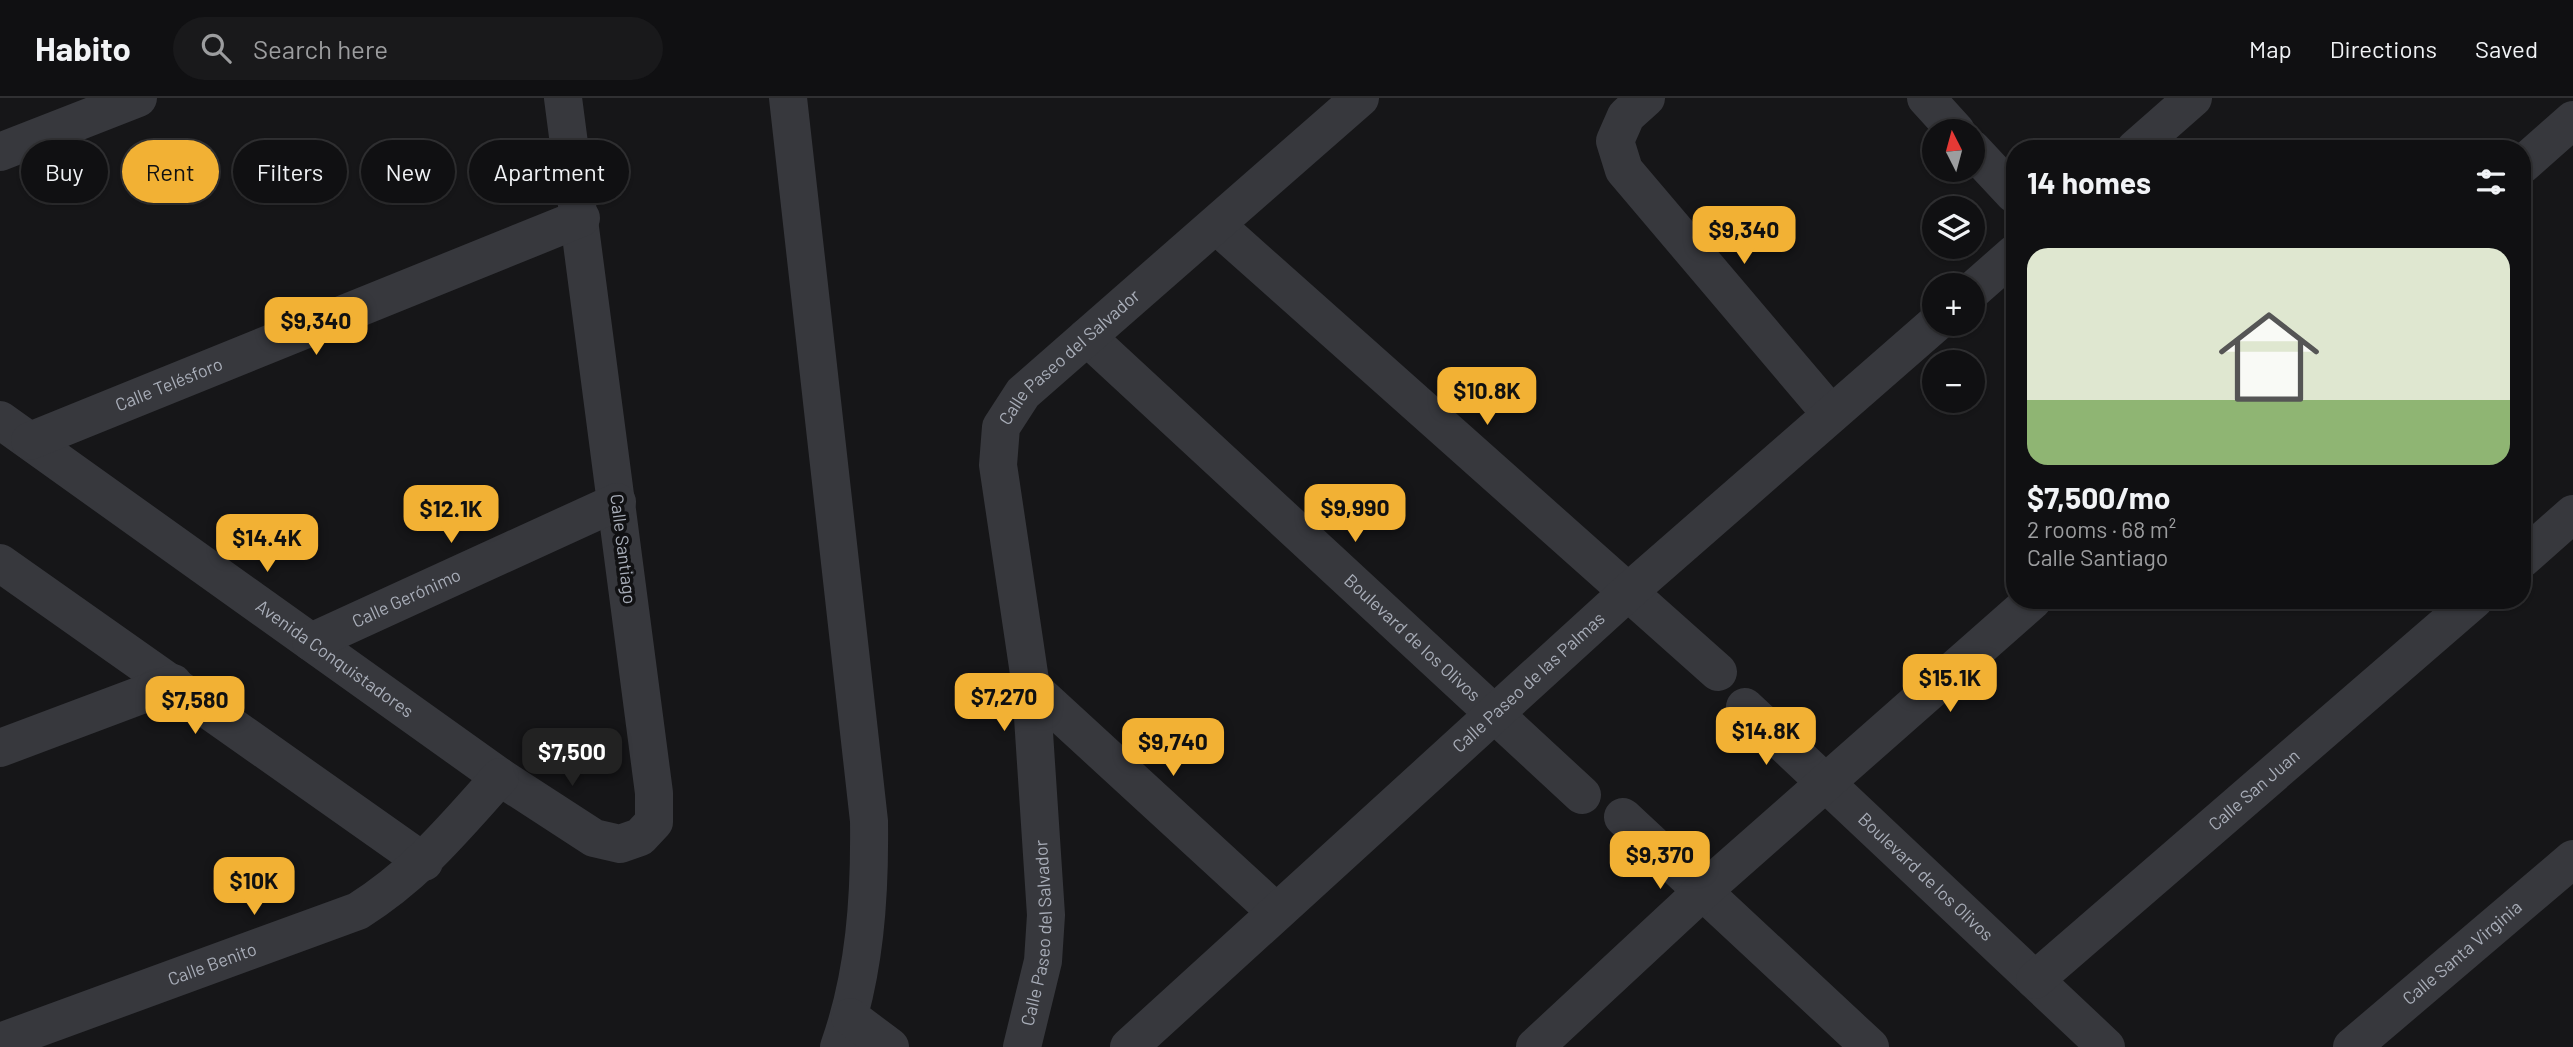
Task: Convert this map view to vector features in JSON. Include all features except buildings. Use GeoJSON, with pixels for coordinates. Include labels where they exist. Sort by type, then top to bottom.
{"type":"FeatureCollection","features":[{"type":"Feature","properties":{"kind":"street"},"geometry":{"type":"LineString","coordinates":[[0,152],[138,98]]}},
{"type":"Feature","properties":{"kind":"street","name":"Calle Santiago"},"geometry":{"type":"LineString","coordinates":[[500,777],[594,838],[620,844],[640,837],[654,822],[654,793],[581,218],[563,98]]}},
{"type":"Feature","properties":{"kind":"street"},"geometry":{"type":"LineString","coordinates":[[788,98],[869,821],[870,894],[844,1032],[890,1047]]}},
{"type":"Feature","properties":{"kind":"street","name":"Calle Paseo del Salvador"},"geometry":{"type":"LineString","coordinates":[[1022,1047],[1043,961],[1046,915],[1031,687],[998,465],[1001,427],[1023,393],[1360,98]]}},
{"type":"Feature","properties":{"kind":"street"},"geometry":{"type":"LineString","coordinates":[[1646,98],[1626,116],[1615,141],[1624,170],[1831,414]]}},
{"type":"Feature","properties":{"kind":"street"},"geometry":{"type":"LineString","coordinates":[[1926,98],[1945,119]]}},
{"type":"Feature","properties":{"kind":"street"},"geometry":{"type":"LineString","coordinates":[[2145,140],[2193,98]]}},
{"type":"Feature","properties":{"kind":"street"},"geometry":{"type":"LineString","coordinates":[[2531,157],[2572,122]]}},
{"type":"Feature","properties":{"kind":"street"},"geometry":{"type":"LineString","coordinates":[[1985,163],[2006,185]]}},
{"type":"Feature","properties":{"kind":"street","name":"Calle Telésforo"},"geometry":{"type":"LineString","coordinates":[[15,431],[581,218]]}},
{"type":"Feature","properties":{"kind":"street"},"geometry":{"type":"LineString","coordinates":[[1216,225],[1718,672]]}},
{"type":"Feature","properties":{"kind":"street"},"geometry":{"type":"LineString","coordinates":[[1985,280],[2006,261]]}},
{"type":"Feature","properties":{"kind":"street","name":"Calle Paseo de las Palmas"},"geometry":{"type":"LineString","coordinates":[[1129,1047],[1627,593],[1922,335]]}},
{"type":"Feature","properties":{"kind":"street","name":"Boulevard de los Olivos"},"geometry":{"type":"LineString","coordinates":[[1087,337],[1582,794]]}},
{"type":"Feature","properties":{"kind":"street","name":"Avenida Conquistadores"},"geometry":{"type":"LineString","coordinates":[[15,431],[500,777]]}},
{"type":"Feature","properties":{"kind":"street","name":"Calle Gerónimo"},"geometry":{"type":"LineString","coordinates":[[311,642],[617,502]]}},
{"type":"Feature","properties":{"kind":"street"},"geometry":{"type":"LineString","coordinates":[[2531,551],[2573,514]]}},
{"type":"Feature","properties":{"kind":"street"},"geometry":{"type":"LineString","coordinates":[[0,563],[424,862]]}},
{"type":"Feature","properties":{"kind":"street"},"geometry":{"type":"LineString","coordinates":[[1535,1047],[1704,890],[2023,609]]}},
{"type":"Feature","properties":{"kind":"street","name":"Calle San Juan"},"geometry":{"type":"LineString","coordinates":[[2035,981],[2464,609]]}},
{"type":"Feature","properties":{"kind":"street"},"geometry":{"type":"LineString","coordinates":[[0,748],[173,683]]}},
{"type":"Feature","properties":{"kind":"street"},"geometry":{"type":"LineString","coordinates":[[1031,687],[1276,912]]}},
{"type":"Feature","properties":{"kind":"street","name":"Boulevard de los Olivos"},"geometry":{"type":"LineString","coordinates":[[1745,707],[2106,1047]]}},
{"type":"Feature","properties":{"kind":"street","name":"Calle Benito"},"geometry":{"type":"LineString","coordinates":[[0,1042],[358,911],[392,889],[424,862],[500,777]]}},
{"type":"Feature","properties":{"kind":"street"},"geometry":{"type":"LineString","coordinates":[[1623,817],[1870,1047]]}},
{"type":"Feature","properties":{"kind":"street","name":"Calle Santa Virginia"},"geometry":{"type":"LineString","coordinates":[[2352,1047],[2573,859]]}}]}
